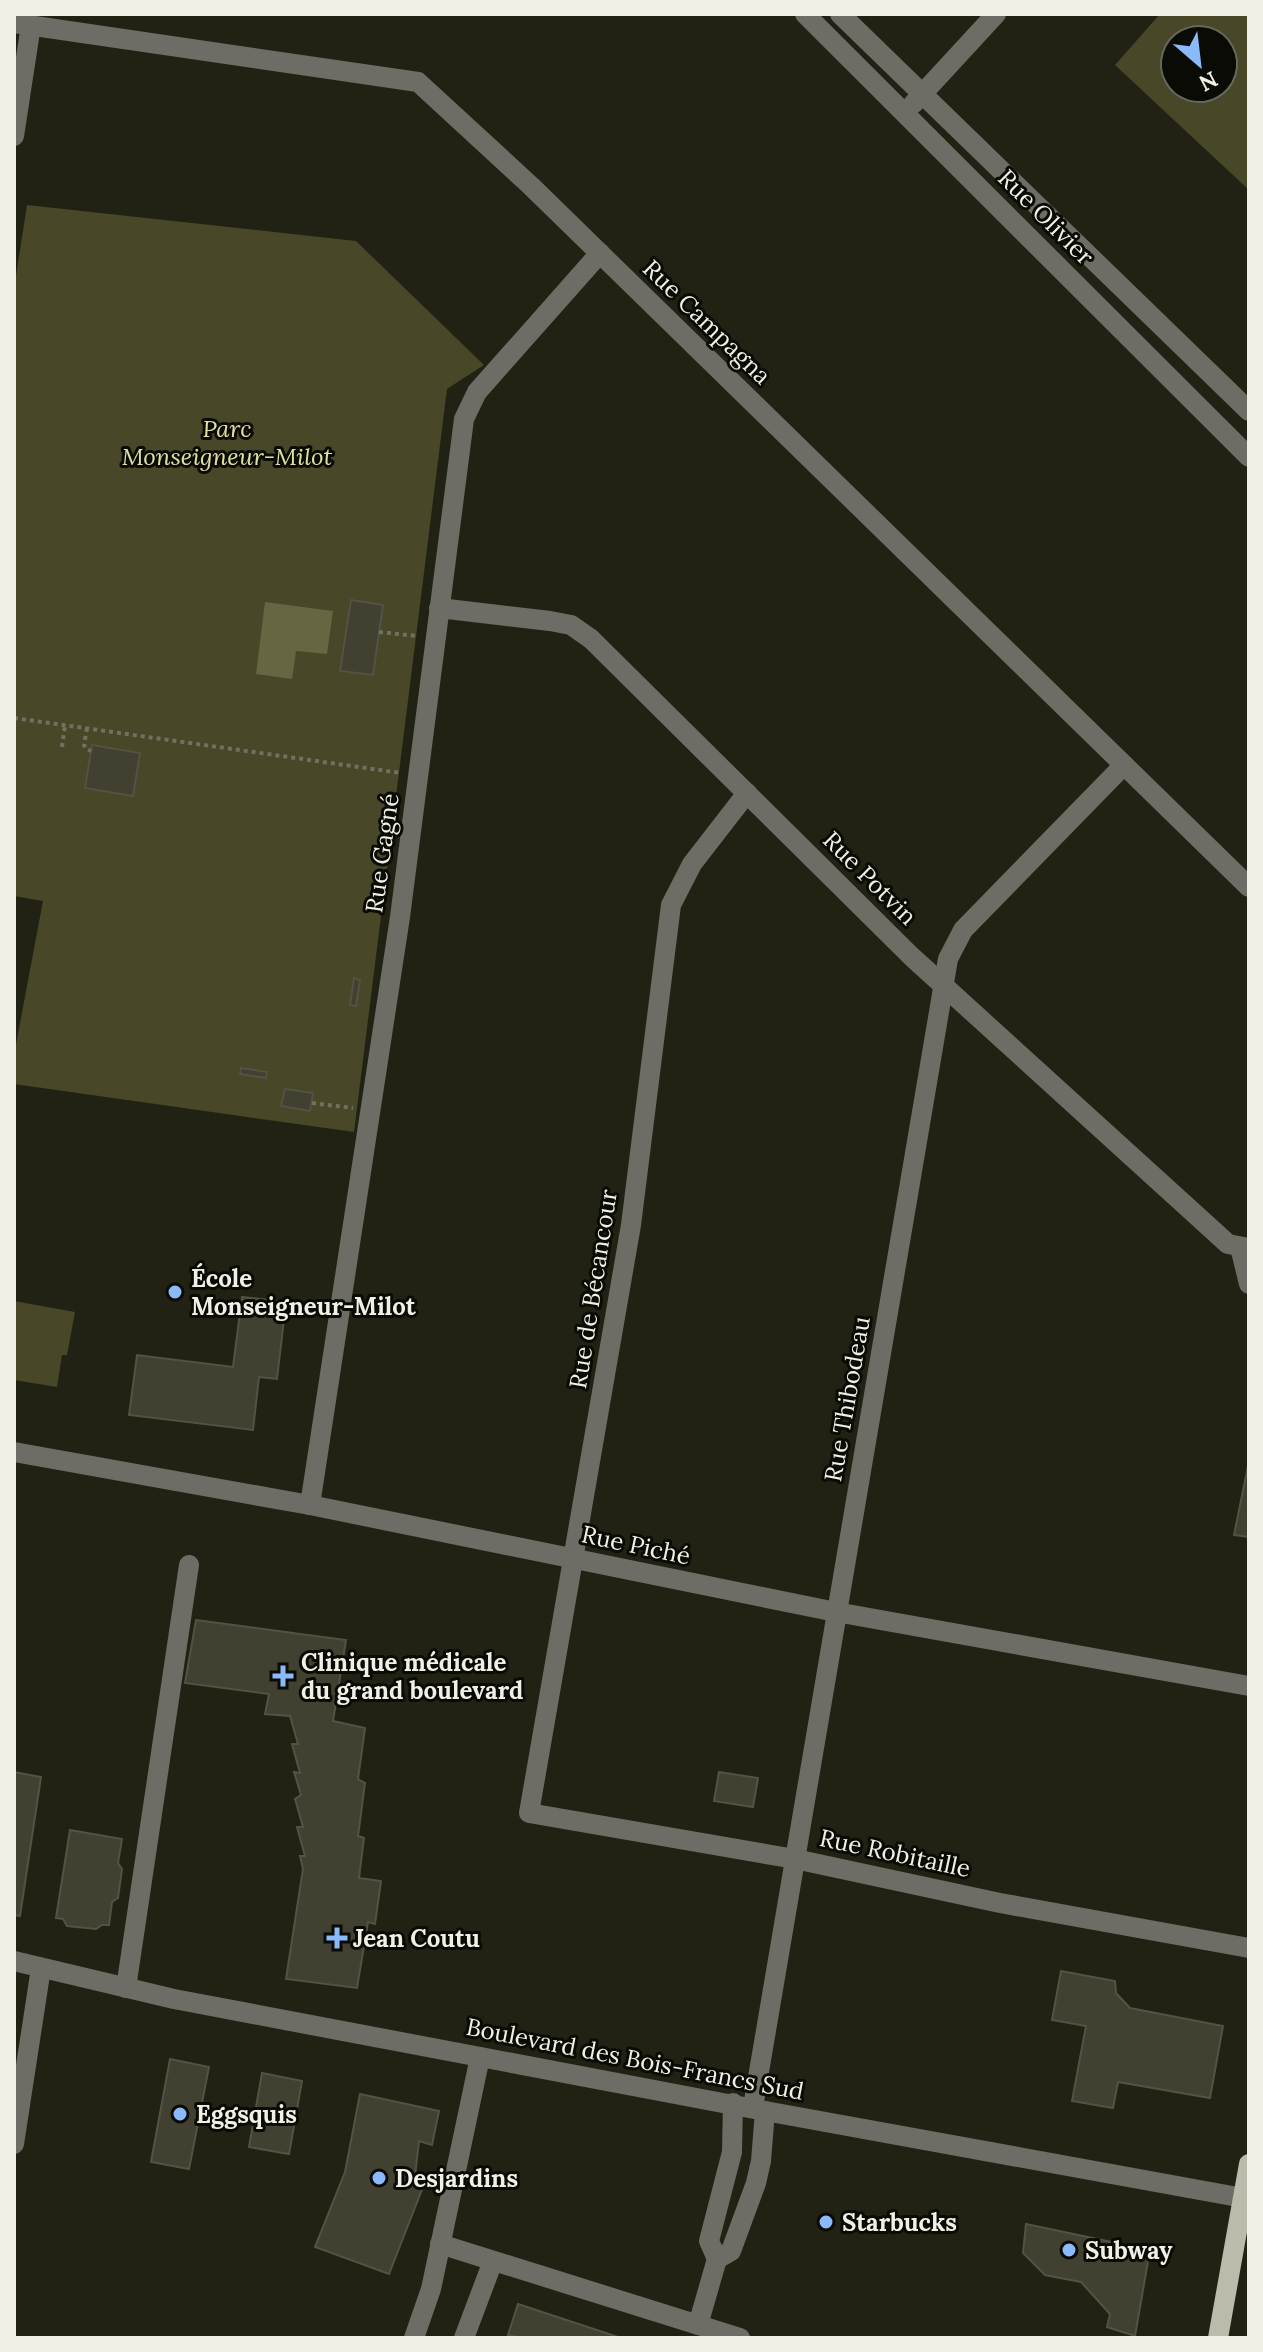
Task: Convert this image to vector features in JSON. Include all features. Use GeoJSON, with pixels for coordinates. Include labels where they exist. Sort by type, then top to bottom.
{"type":"FeatureCollection","features":[{"type":"Feature","properties":{"kind":"main road"},"geometry":{"type":"LineString","coordinates":[[1218,2338],[1249,2164]]}},
{"type":"Feature","properties":{"kind":"street","name":"Rue Olivier"},"geometry":{"type":"LineString","coordinates":[[805,14],[1249,457]]}},
{"type":"Feature","properties":{"kind":"street","name":"Rue Olivier"},"geometry":{"type":"LineString","coordinates":[[840,14],[1249,411]]}},
{"type":"Feature","properties":{"kind":"street"},"geometry":{"type":"LineString","coordinates":[[905,113],[996,14]]}},
{"type":"Feature","properties":{"kind":"street"},"geometry":{"type":"LineString","coordinates":[[14,136],[22,24]]}},
{"type":"Feature","properties":{"kind":"street","name":"Rue Campagna"},"geometry":{"type":"LineString","coordinates":[[22,24],[418,82],[531,186],[1249,887]]}},
{"type":"Feature","properties":{"kind":"street","name":"Rue Gagné"},"geometry":{"type":"LineString","coordinates":[[310,1505],[419,775],[464,419],[477,392],[600,253]]}},
{"type":"Feature","properties":{"kind":"street"},"geometry":{"type":"LineString","coordinates":[[1145,352],[1167,331]]}},
{"type":"Feature","properties":{"kind":"street","name":"Rue Potvin"},"geometry":{"type":"LineString","coordinates":[[439,608],[571,625],[591,639],[944,987],[1228,1244],[1244,1248]]}},
{"type":"Feature","properties":{"kind":"street","name":"Rue Thibodeau"},"geometry":{"type":"LineString","coordinates":[[750,2107],[948,959],[963,930],[1124,765]]}},
{"type":"Feature","properties":{"kind":"street","name":"Rue de Bécancour"},"geometry":{"type":"LineString","coordinates":[[529,1813],[631,1225],[671,905],[692,864],[747,793]]}},
{"type":"Feature","properties":{"kind":"street"},"geometry":{"type":"LineString","coordinates":[[1244,1248],[1249,1284]]}},
{"type":"Feature","properties":{"kind":"street","name":"Rue Piché"},"geometry":{"type":"LineString","coordinates":[[14,1452],[310,1505],[836,1612],[1249,1686]]}},
{"type":"Feature","properties":{"kind":"street"},"geometry":{"type":"LineString","coordinates":[[126,1988],[189,1565]]}},
{"type":"Feature","properties":{"kind":"street","name":"Rue Robitaille"},"geometry":{"type":"LineString","coordinates":[[529,1813],[795,1859],[1000,1903],[1249,1948]]}},
{"type":"Feature","properties":{"kind":"street","name":"Boulevard des Bois-Francs Sud"},"geometry":{"type":"LineString","coordinates":[[14,1961],[126,1988],[480,2057],[1245,2198]]}},
{"type":"Feature","properties":{"kind":"street"},"geometry":{"type":"LineString","coordinates":[[14,2144],[41,1968]]}},
{"type":"Feature","properties":{"kind":"street"},"geometry":{"type":"LineString","coordinates":[[414,2338],[431,2289],[480,2057]]}},
{"type":"Feature","properties":{"kind":"street"},"geometry":{"type":"LineString","coordinates":[[717,2259],[731,2251],[761,2161],[750,2107]]}},
{"type":"Feature","properties":{"kind":"street"},"geometry":{"type":"LineString","coordinates":[[698,2325],[717,2259],[709,2241],[732,2152],[750,2107]]}},
{"type":"Feature","properties":{"kind":"street"},"geometry":{"type":"LineString","coordinates":[[440,2244],[740,2338]]}},
{"type":"Feature","properties":{"kind":"street"},"geometry":{"type":"LineString","coordinates":[[464,2338],[493,2261]]}},
{"type":"Feature","properties":{"kind":"path"},"geometry":{"type":"LineString","coordinates":[[379,632],[435,638]]}},
{"type":"Feature","properties":{"kind":"path"},"geometry":{"type":"LineString","coordinates":[[14,718],[419,775]]}},
{"type":"Feature","properties":{"kind":"path"},"geometry":{"type":"LineString","coordinates":[[62,747],[65,725]]}},
{"type":"Feature","properties":{"kind":"path"},"geometry":{"type":"LineString","coordinates":[[87,728],[84,745],[91,751]]}},
{"type":"Feature","properties":{"kind":"path"},"geometry":{"type":"LineString","coordinates":[[312,1103],[370,1111]]}},
{"type":"Feature","properties":{"kind":"green space"},"geometry":{"type":"Polygon","coordinates":[[[1160,14],[1249,14],[1249,190],[1115,65],[1160,14]]]}},
{"type":"Feature","properties":{"kind":"green space","name":"Parc Monseigneur-Milot"},"geometry":{"type":"Polygon","coordinates":[[[27,205],[356,241],[484,365],[447,389],[354,1132],[14,1084],[14,1055],[43,901],[14,896],[14,289],[27,205]]]}},
{"type":"Feature","properties":{"kind":"green space"},"geometry":{"type":"Polygon","coordinates":[[[14,1301],[75,1312],[67,1355],[62,1355],[57,1387],[14,1380],[14,1301]]]}},
{"type":"Feature","properties":{"kind":"shaded area"},"geometry":{"type":"Polygon","coordinates":[[[265,602],[333,611],[327,654],[296,651],[292,679],[256,674],[265,602]]]}},
{"type":"Feature","properties":{"kind":"building"},"geometry":{"type":"Polygon","coordinates":[[[351,600],[383,605],[373,675],[340,671],[351,600]]]}},
{"type":"Feature","properties":{"kind":"building"},"geometry":{"type":"Polygon","coordinates":[[[92,745],[140,753],[133,796],[85,788],[92,745]]]}},
{"type":"Feature","properties":{"kind":"building"},"geometry":{"type":"Polygon","coordinates":[[[354,978],[360,980],[356,1006],[350,1005],[354,978]]]}},
{"type":"Feature","properties":{"kind":"building"},"geometry":{"type":"Polygon","coordinates":[[[241,1068],[267,1072],[266,1078],[240,1074],[241,1068]]]}},
{"type":"Feature","properties":{"kind":"building"},"geometry":{"type":"Polygon","coordinates":[[[285,1089],[313,1093],[310,1111],[281,1106],[285,1089]]]}},
{"type":"Feature","properties":{"kind":"building"},"geometry":{"type":"Polygon","coordinates":[[[242,1297],[286,1302],[277,1379],[259,1377],[253,1430],[129,1415],[137,1355],[233,1367],[242,1297]]]}},
{"type":"Feature","properties":{"kind":"building"},"geometry":{"type":"Polygon","coordinates":[[[1249,1461],[1249,1537],[1234,1535],[1249,1461]]]}},
{"type":"Feature","properties":{"kind":"building"},"geometry":{"type":"Polygon","coordinates":[[[196,1620],[346,1640],[333,1721],[365,1728],[358,1779],[365,1783],[358,1836],[364,1838],[359,1878],[381,1881],[375,1924],[368,1922],[357,1988],[286,1979],[303,1869],[300,1856],[305,1856],[297,1827],[303,1827],[295,1799],[301,1795],[294,1772],[300,1773],[292,1744],[298,1744],[290,1716],[265,1714],[269,1694],[185,1683],[196,1620]]]}},
{"type":"Feature","properties":{"kind":"building"},"geometry":{"type":"Polygon","coordinates":[[[14,1772],[41,1777],[20,1916],[14,1915],[14,1772]]]}},
{"type":"Feature","properties":{"kind":"building"},"geometry":{"type":"Polygon","coordinates":[[[719,1772],[758,1778],[753,1807],[714,1801],[719,1772]]]}},
{"type":"Feature","properties":{"kind":"building"},"geometry":{"type":"Polygon","coordinates":[[[70,1830],[122,1839],[118,1898],[112,1902],[109,1925],[96,1929],[67,1926],[63,1919],[56,1918],[70,1830]]]}},
{"type":"Feature","properties":{"kind":"building"},"geometry":{"type":"Polygon","coordinates":[[[1061,1971],[1115,1981],[1116,1993],[1130,2008],[1223,2026],[1210,2098],[1118,2082],[1113,2108],[1072,2101],[1086,2026],[1052,2020],[1061,1971]]]}},
{"type":"Feature","properties":{"kind":"building","name":"Eggsquis"},"geometry":{"type":"Polygon","coordinates":[[[170,2059],[209,2067],[189,2169],[151,2162],[170,2059]]]}},
{"type":"Feature","properties":{"kind":"building"},"geometry":{"type":"Polygon","coordinates":[[[262,2073],[302,2081],[289,2154],[249,2147],[262,2073]]]}},
{"type":"Feature","properties":{"kind":"building","name":"Desjardins"},"geometry":{"type":"Polygon","coordinates":[[[360,2094],[439,2111],[432,2145],[419,2141],[414,2185],[423,2187],[389,2274],[315,2247],[345,2172],[360,2094]]]}},
{"type":"Feature","properties":{"kind":"building"},"geometry":{"type":"Polygon","coordinates":[[[1026,2224],[1150,2250],[1135,2336],[1107,2327],[1110,2314],[1081,2282],[1045,2275],[1023,2253],[1026,2224]]]}},
{"type":"Feature","properties":{"kind":"building"},"geometry":{"type":"Polygon","coordinates":[[[518,2304],[621,2338],[524,2338],[508,2335],[518,2304]]]}},
{"type":"Feature","properties":{"kind":"place","name":"École Monseigneur-Milot"},"geometry":{"type":"Point","coordinates":[175,1292]}},
{"type":"Feature","properties":{"kind":"place","name":"Clinique médicale du grand boulevard"},"geometry":{"type":"Point","coordinates":[283,1676]}},
{"type":"Feature","properties":{"kind":"place","name":"Jean Coutu"},"geometry":{"type":"Point","coordinates":[337,1938]}},
{"type":"Feature","properties":{"kind":"place","name":"Eggsquis"},"geometry":{"type":"Point","coordinates":[180,2114]}},
{"type":"Feature","properties":{"kind":"place","name":"Desjardins"},"geometry":{"type":"Point","coordinates":[379,2178]}},
{"type":"Feature","properties":{"kind":"place","name":"Starbucks"},"geometry":{"type":"Point","coordinates":[826,2222]}},
{"type":"Feature","properties":{"kind":"place","name":"Subway"},"geometry":{"type":"Point","coordinates":[1069,2250]}}]}
